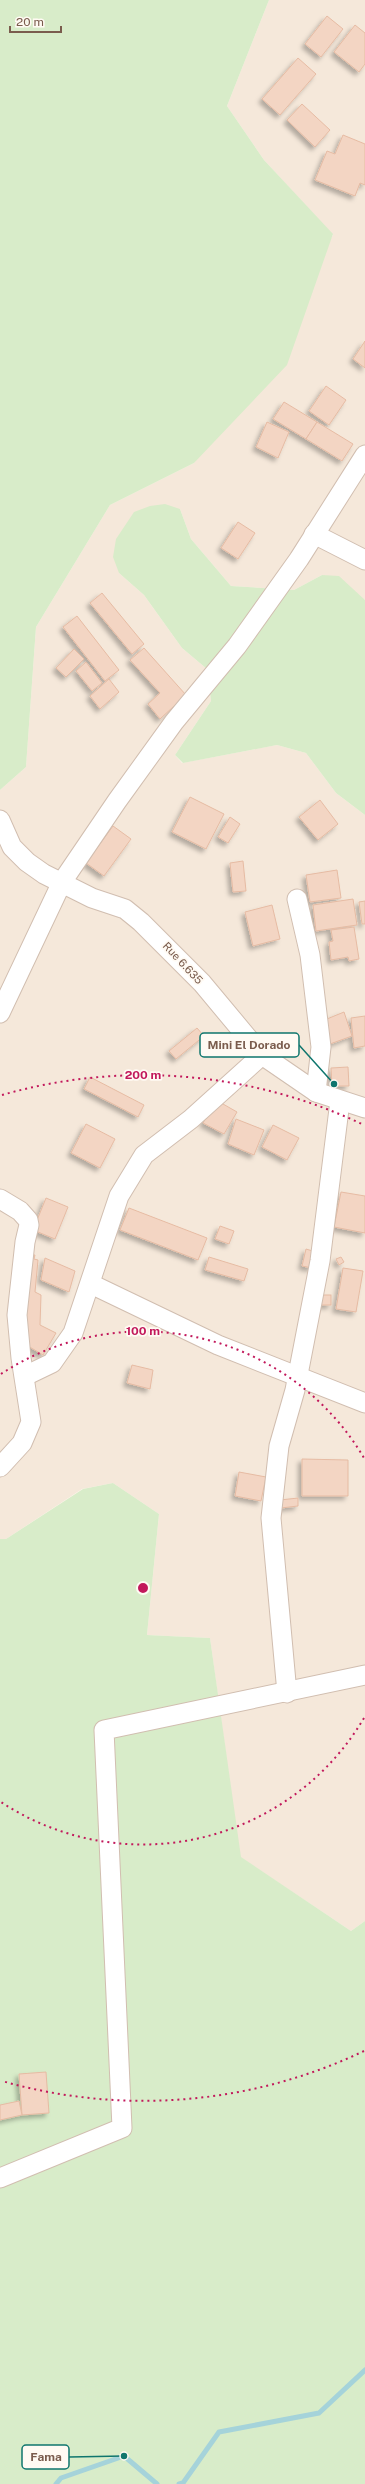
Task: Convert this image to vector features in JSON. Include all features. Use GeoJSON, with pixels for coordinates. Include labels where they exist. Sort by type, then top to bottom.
{"type":"FeatureCollection","features":[{"type":"Feature","properties":{"kind":"street"},"geometry":{"type":"LineString","coordinates":[[0,1013],[62,882],[134,776],[174,722],[237,646],[295,566],[365,454]]}},
{"type":"Feature","properties":{"kind":"street"},"geometry":{"type":"LineString","coordinates":[[314,534],[365,560]]}},
{"type":"Feature","properties":{"kind":"street","name":"Rue 6.635"},"geometry":{"type":"LineString","coordinates":[[0,820],[12,847],[26,862],[44,874],[92,898],[126,909],[141,922],[202,983],[262,1055],[316,1092],[340,1102],[365,1108]]}},
{"type":"Feature","properties":{"kind":"street"},"geometry":{"type":"LineString","coordinates":[[297,899],[310,955],[321,1047],[316,1092]]}},
{"type":"Feature","properties":{"kind":"street"},"geometry":{"type":"LineString","coordinates":[[25,1376],[52,1363],[73,1333],[91,1284],[119,1196],[144,1155],[203,1110],[262,1055]]}},
{"type":"Feature","properties":{"kind":"street"},"geometry":{"type":"LineString","coordinates":[[287,1693],[271,1518],[279,1446],[297,1376],[320,1261],[340,1102]]}},
{"type":"Feature","properties":{"kind":"street"},"geometry":{"type":"LineString","coordinates":[[0,1199],[20,1211],[28,1220],[29,1225],[25,1242],[18,1315],[32,1422],[22,1443],[0,1467]]}},
{"type":"Feature","properties":{"kind":"street"},"geometry":{"type":"LineString","coordinates":[[91,1284],[218,1345],[365,1403]]}},
{"type":"Feature","properties":{"kind":"street"},"geometry":{"type":"LineString","coordinates":[[0,2178],[122,2128],[104,1730],[287,1693],[365,1675]]}},
{"type":"Feature","properties":{"kind":"shaded area"},"geometry":{"type":"Polygon","coordinates":[[[269,0],[365,0],[365,600],[322,575],[294,590],[231,586],[191,539],[180,509],[119,573],[144,595],[182,648],[207,669],[211,701],[175,755],[182,763],[277,745],[306,753],[336,793],[365,815],[365,1921],[351,1931],[240,1857],[210,1638],[147,1635],[159,1514],[113,1483],[82,1489],[6,1539],[0,1539],[0,790],[26,767],[36,627],[110,505],[194,463],[333,235],[264,160],[227,106],[269,0]]]}},
{"type":"Feature","properties":{"kind":"green space"},"geometry":{"type":"Polygon","coordinates":[[[0,0],[269,0],[227,106],[264,160],[333,234],[287,365],[194,463],[110,505],[36,627],[26,767],[0,790],[0,0]]]}},
{"type":"Feature","properties":{"kind":"green space"},"geometry":{"type":"Polygon","coordinates":[[[165,504],[180,509],[191,539],[231,586],[294,590],[322,575],[339,576],[365,600],[365,815],[336,793],[306,753],[277,745],[183,763],[175,755],[211,701],[207,669],[182,648],[144,595],[119,573],[113,557],[116,539],[134,512],[150,506],[165,504]]]}},
{"type":"Feature","properties":{"kind":"green space"},"geometry":{"type":"Polygon","coordinates":[[[113,1483],[159,1514],[147,1635],[210,1638],[241,1857],[351,1931],[365,1921],[365,2484],[0,2484],[0,1539],[6,1539],[83,1489],[113,1483]]]}},
{"type":"Feature","properties":{"kind":"building"},"geometry":{"type":"Polygon","coordinates":[[[327,16],[343,29],[321,57],[305,44],[327,16]]]}},
{"type":"Feature","properties":{"kind":"building"},"geometry":{"type":"Polygon","coordinates":[[[355,25],[365,33],[365,64],[359,72],[334,52],[355,25]]]}},
{"type":"Feature","properties":{"kind":"building"},"geometry":{"type":"Polygon","coordinates":[[[298,58],[316,74],[280,115],[262,99],[298,58]]]}},
{"type":"Feature","properties":{"kind":"building"},"geometry":{"type":"Polygon","coordinates":[[[302,104],[330,130],[315,147],[287,120],[302,104]]]}},
{"type":"Feature","properties":{"kind":"building"},"geometry":{"type":"Polygon","coordinates":[[[343,135],[365,144],[365,185],[360,183],[355,196],[315,180],[327,151],[335,154],[343,135]]]}},
{"type":"Feature","properties":{"kind":"building"},"geometry":{"type":"Polygon","coordinates":[[[365,341],[365,368],[353,359],[365,341]]]}},
{"type":"Feature","properties":{"kind":"building"},"geometry":{"type":"Polygon","coordinates":[[[326,386],[346,400],[329,425],[309,411],[326,386]]]}},
{"type":"Feature","properties":{"kind":"building"},"geometry":{"type":"Polygon","coordinates":[[[284,402],[317,422],[306,439],[273,419],[284,402]]]}},
{"type":"Feature","properties":{"kind":"building"},"geometry":{"type":"Polygon","coordinates":[[[267,422],[289,432],[278,458],[256,447],[267,422]]]}},
{"type":"Feature","properties":{"kind":"building"},"geometry":{"type":"Polygon","coordinates":[[[317,422],[353,444],[342,461],[306,439],[317,422]]]}},
{"type":"Feature","properties":{"kind":"building"},"geometry":{"type":"Polygon","coordinates":[[[238,522],[255,533],[238,559],[221,548],[238,522]]]}},
{"type":"Feature","properties":{"kind":"building"},"geometry":{"type":"Polygon","coordinates":[[[102,593],[144,644],[132,654],[90,603],[102,593]]]}},
{"type":"Feature","properties":{"kind":"building"},"geometry":{"type":"Polygon","coordinates":[[[77,616],[119,670],[105,681],[63,627],[77,616]]]}},
{"type":"Feature","properties":{"kind":"building"},"geometry":{"type":"Polygon","coordinates":[[[144,648],[186,695],[160,719],[148,704],[160,693],[130,660],[144,648]]]}},
{"type":"Feature","properties":{"kind":"building"},"geometry":{"type":"Polygon","coordinates":[[[74,649],[84,659],[66,677],[56,668],[74,649]]]}},
{"type":"Feature","properties":{"kind":"building"},"geometry":{"type":"Polygon","coordinates":[[[86,662],[102,683],[92,691],[76,671],[86,662]]]}},
{"type":"Feature","properties":{"kind":"building"},"geometry":{"type":"Polygon","coordinates":[[[109,679],[119,692],[100,709],[90,696],[109,679]]]}},
{"type":"Feature","properties":{"kind":"building"},"geometry":{"type":"Polygon","coordinates":[[[190,797],[224,814],[206,849],[172,832],[190,797]]]}},
{"type":"Feature","properties":{"kind":"building"},"geometry":{"type":"Polygon","coordinates":[[[320,800],[338,824],[318,840],[299,817],[320,800]]]}},
{"type":"Feature","properties":{"kind":"building"},"geometry":{"type":"Polygon","coordinates":[[[230,817],[240,824],[228,843],[218,837],[230,817]]]}},
{"type":"Feature","properties":{"kind":"building"},"geometry":{"type":"Polygon","coordinates":[[[113,826],[131,839],[104,876],[86,863],[113,826]]]}},
{"type":"Feature","properties":{"kind":"building"},"geometry":{"type":"Polygon","coordinates":[[[243,861],[246,891],[233,892],[230,863],[243,861]]]}},
{"type":"Feature","properties":{"kind":"building"},"geometry":{"type":"Polygon","coordinates":[[[337,870],[341,898],[310,902],[306,875],[337,870]]]}},
{"type":"Feature","properties":{"kind":"building"},"geometry":{"type":"Polygon","coordinates":[[[353,899],[357,925],[316,931],[313,905],[353,899]]]}},
{"type":"Feature","properties":{"kind":"building"},"geometry":{"type":"Polygon","coordinates":[[[365,901],[365,924],[362,924],[359,902],[365,901]]]}},
{"type":"Feature","properties":{"kind":"building"},"geometry":{"type":"Polygon","coordinates":[[[272,905],[280,939],[253,946],[245,912],[272,905]]]}},
{"type":"Feature","properties":{"kind":"building"},"geometry":{"type":"Polygon","coordinates":[[[354,927],[359,959],[349,961],[348,957],[331,960],[329,942],[333,941],[331,930],[354,927]]]}},
{"type":"Feature","properties":{"kind":"building"},"geometry":{"type":"Polygon","coordinates":[[[344,1012],[352,1036],[330,1044],[322,1021],[344,1012]]]}},
{"type":"Feature","properties":{"kind":"building"},"geometry":{"type":"Polygon","coordinates":[[[365,1016],[365,1046],[354,1048],[351,1018],[365,1016]]]}},
{"type":"Feature","properties":{"kind":"building"},"geometry":{"type":"Polygon","coordinates":[[[197,1028],[204,1036],[176,1059],[169,1051],[197,1028]]]}},
{"type":"Feature","properties":{"kind":"building"},"geometry":{"type":"Polygon","coordinates":[[[348,1067],[349,1086],[332,1086],[331,1068],[348,1067]]]}},
{"type":"Feature","properties":{"kind":"building"},"geometry":{"type":"Polygon","coordinates":[[[90,1077],[144,1105],[138,1117],[84,1089],[90,1077]]]}},
{"type":"Feature","properties":{"kind":"building"},"geometry":{"type":"Polygon","coordinates":[[[216,1100],[237,1112],[224,1134],[203,1123],[216,1100]]]}},
{"type":"Feature","properties":{"kind":"building"},"geometry":{"type":"Polygon","coordinates":[[[236,1119],[264,1130],[254,1155],[228,1144],[236,1119]]]}},
{"type":"Feature","properties":{"kind":"building"},"geometry":{"type":"Polygon","coordinates":[[[86,1124],[115,1139],[100,1168],[71,1153],[86,1124]]]}},
{"type":"Feature","properties":{"kind":"building"},"geometry":{"type":"Polygon","coordinates":[[[273,1125],[299,1138],[287,1160],[262,1147],[273,1125]]]}},
{"type":"Feature","properties":{"kind":"building"},"geometry":{"type":"Polygon","coordinates":[[[341,1192],[365,1196],[365,1233],[334,1227],[341,1192]]]}},
{"type":"Feature","properties":{"kind":"building"},"geometry":{"type":"Polygon","coordinates":[[[46,1198],[68,1207],[55,1239],[33,1230],[46,1198]]]}},
{"type":"Feature","properties":{"kind":"building"},"geometry":{"type":"Polygon","coordinates":[[[129,1208],[207,1238],[198,1260],[120,1230],[129,1208]]]}},
{"type":"Feature","properties":{"kind":"building"},"geometry":{"type":"Polygon","coordinates":[[[220,1226],[234,1231],[229,1244],[215,1239],[220,1226]]]}},
{"type":"Feature","properties":{"kind":"building"},"geometry":{"type":"Polygon","coordinates":[[[306,1249],[316,1252],[312,1268],[302,1266],[306,1249]]]}},
{"type":"Feature","properties":{"kind":"building"},"geometry":{"type":"Polygon","coordinates":[[[30,1255],[35,1255],[34,1259],[38,1260],[35,1292],[41,1295],[40,1325],[56,1333],[43,1355],[28,1346],[25,1296],[30,1255]]]}},
{"type":"Feature","properties":{"kind":"building"},"geometry":{"type":"Polygon","coordinates":[[[209,1257],[248,1269],[244,1281],[205,1270],[209,1257]]]}},
{"type":"Feature","properties":{"kind":"building"},"geometry":{"type":"Polygon","coordinates":[[[341,1257],[344,1262],[339,1265],[336,1259],[341,1257]]]}},
{"type":"Feature","properties":{"kind":"building"},"geometry":{"type":"Polygon","coordinates":[[[45,1258],[75,1271],[69,1292],[41,1280],[45,1258]]]}},
{"type":"Feature","properties":{"kind":"building"},"geometry":{"type":"Polygon","coordinates":[[[343,1268],[363,1271],[356,1312],[336,1309],[343,1268]]]}},
{"type":"Feature","properties":{"kind":"building"},"geometry":{"type":"Polygon","coordinates":[[[314,1295],[331,1295],[331,1305],[314,1305],[314,1295]]]}},
{"type":"Feature","properties":{"kind":"building"},"geometry":{"type":"Polygon","coordinates":[[[132,1365],[153,1370],[150,1389],[127,1383],[132,1365]]]}},
{"type":"Feature","properties":{"kind":"building"},"geometry":{"type":"Polygon","coordinates":[[[302,1459],[348,1460],[348,1496],[302,1496],[302,1459]]]}},
{"type":"Feature","properties":{"kind":"building"},"geometry":{"type":"Polygon","coordinates":[[[239,1472],[266,1477],[261,1501],[235,1496],[239,1472]]]}},
{"type":"Feature","properties":{"kind":"building"},"geometry":{"type":"Polygon","coordinates":[[[298,1498],[298,1506],[281,1508],[280,1500],[298,1498]]]}},
{"type":"Feature","properties":{"kind":"building"},"geometry":{"type":"Polygon","coordinates":[[[46,2072],[49,2113],[22,2115],[19,2074],[46,2072]]]}},
{"type":"Feature","properties":{"kind":"building"},"geometry":{"type":"Polygon","coordinates":[[[19,2101],[22,2115],[0,2120],[0,2105],[19,2101]]]}},
{"type":"Feature","properties":{"kind":"waterway"},"geometry":{"type":"LineString","coordinates":[[179,2484],[183,2483],[219,2432],[319,2413],[365,2370]]}},
{"type":"Feature","properties":{"kind":"waterway"},"geometry":{"type":"LineString","coordinates":[[56,2484],[61,2478],[124,2456],[157,2484]]}},
{"type":"Feature","properties":{"kind":"place","name":"Mini El Dorado"},"geometry":{"type":"Point","coordinates":[334,1084]}},
{"type":"Feature","properties":{"kind":"place","name":"Fama"},"geometry":{"type":"Point","coordinates":[124,2456]}}]}
